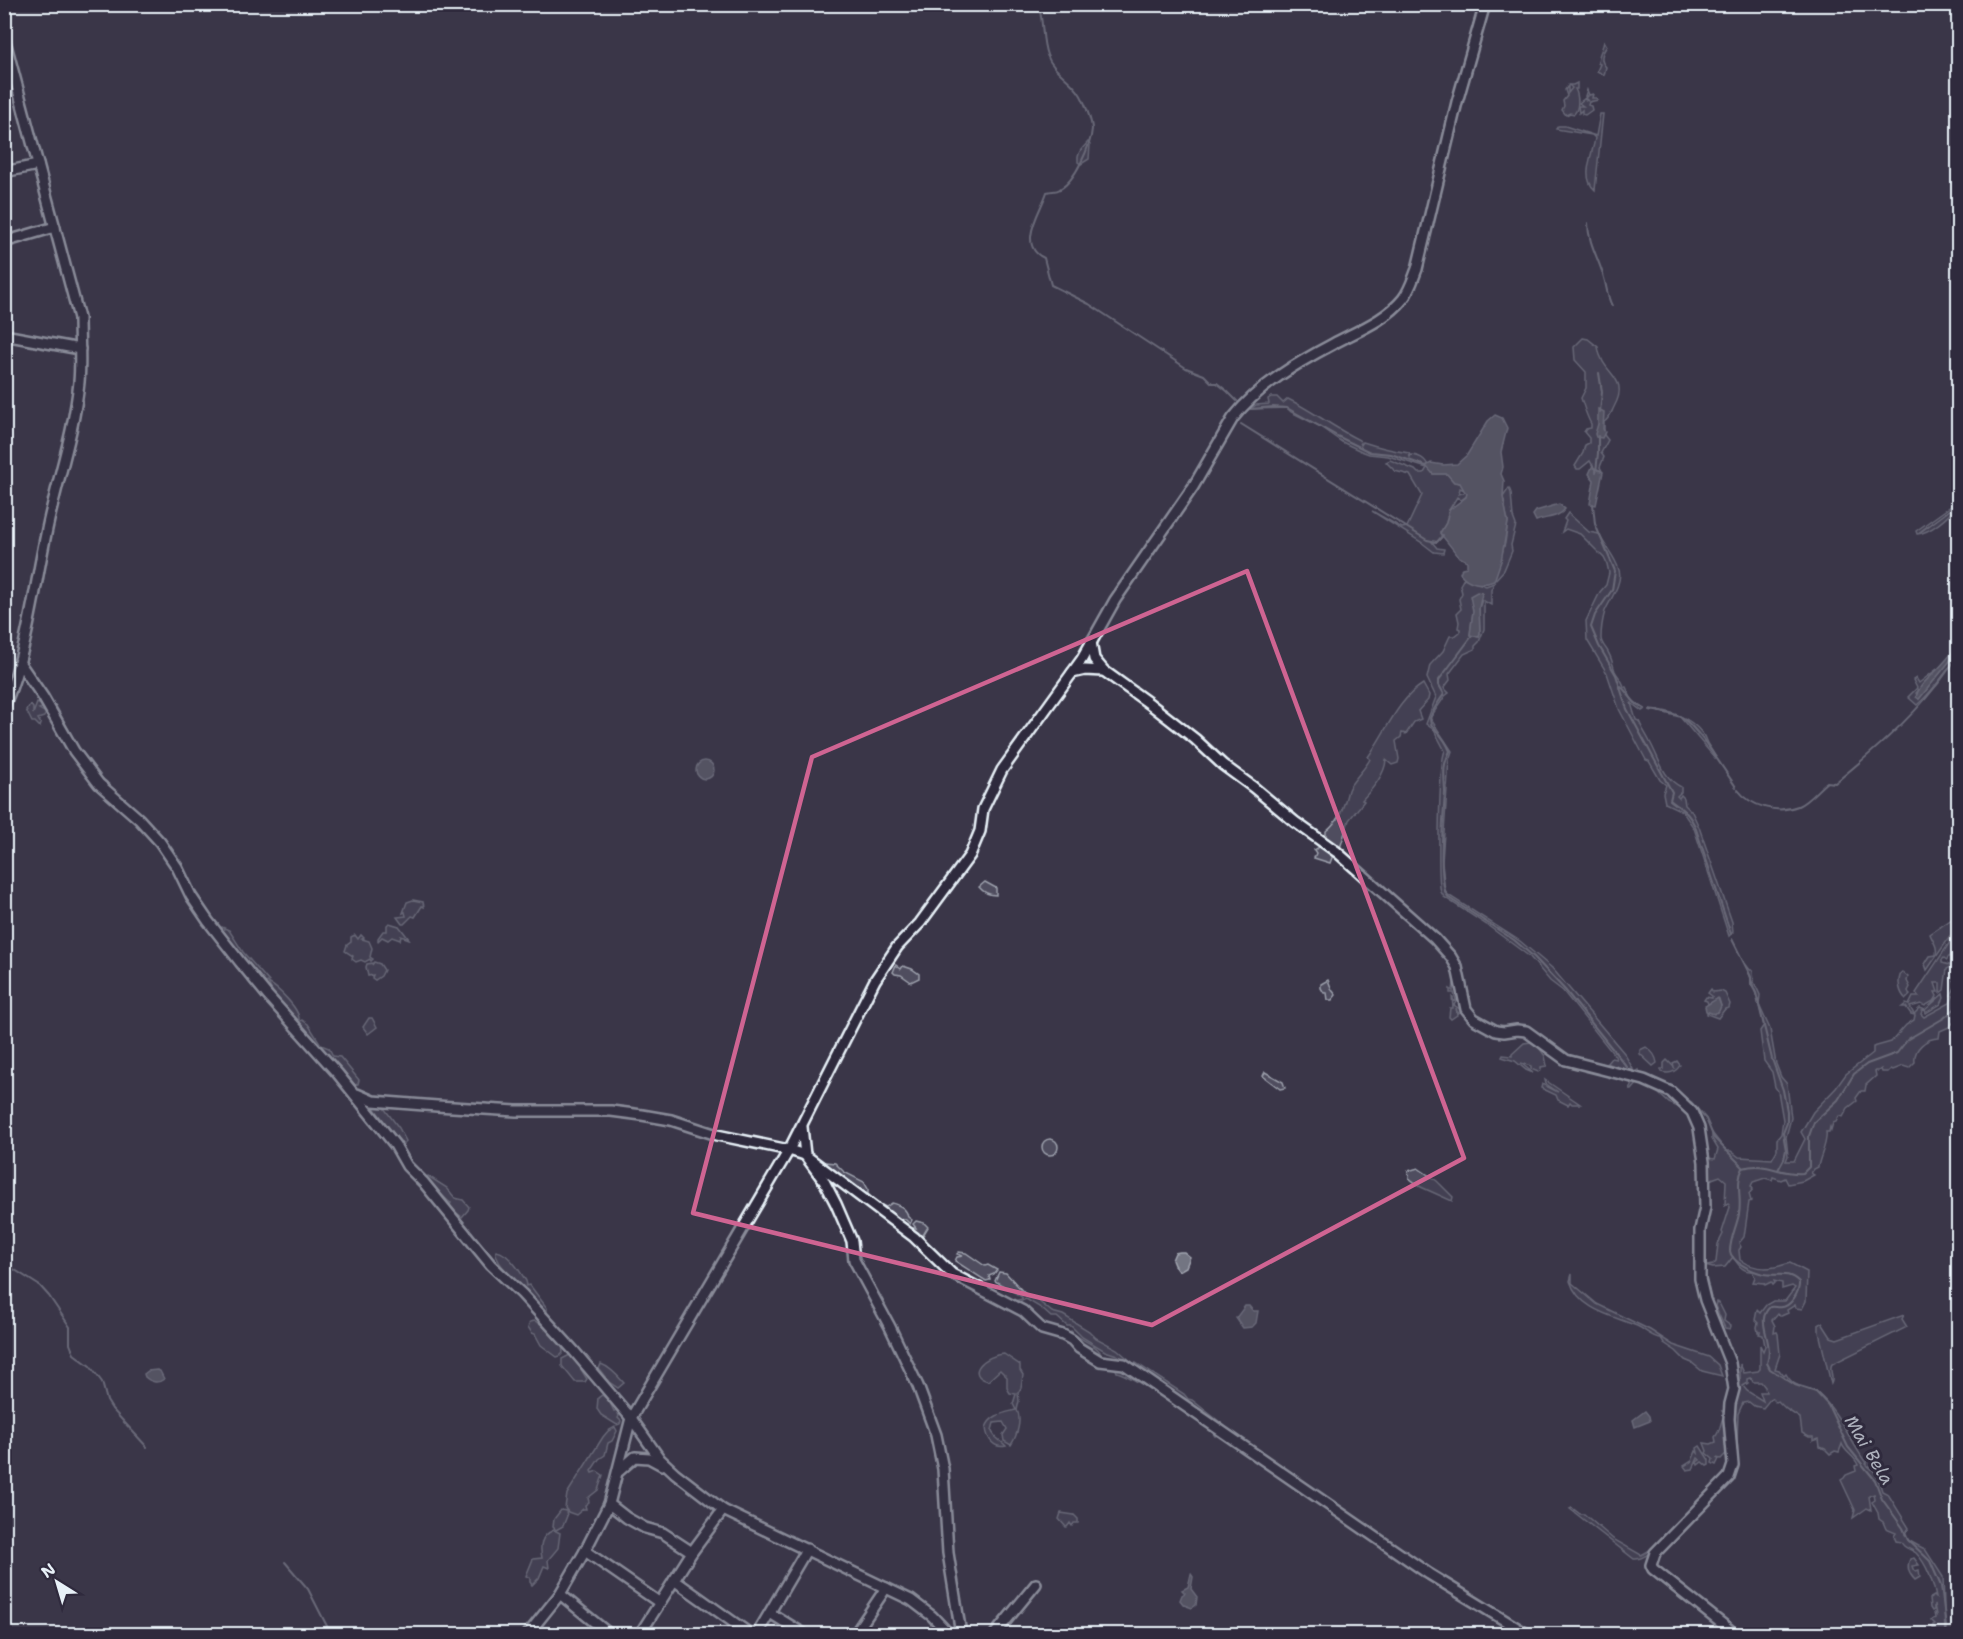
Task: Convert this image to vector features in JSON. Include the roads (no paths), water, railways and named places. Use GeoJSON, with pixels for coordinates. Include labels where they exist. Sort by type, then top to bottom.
{"type":"FeatureCollection","features":[{"type":"Feature","properties":{"kind":"street"},"geometry":{"type":"LineString","coordinates":[[528,1635],[560,1594],[609,1504],[631,1418],[789,1150],[875,980],[897,947],[920,923],[970,855],[980,831],[983,809],[1002,770],[1072,673],[1115,600],[1193,487],[1240,409],[1285,372],[1378,319],[1402,300],[1409,290],[1418,269],[1457,102],[1485,4]]}},
{"type":"Feature","properties":{"kind":"street"},"geometry":{"type":"LineString","coordinates":[[4,37],[79,318],[80,349],[79,383],[68,445],[48,523],[20,662],[4,707]]}},
{"type":"Feature","properties":{"kind":"street"},"geometry":{"type":"LineString","coordinates":[[4,172],[38,165]]}},
{"type":"Feature","properties":{"kind":"street"},"geometry":{"type":"LineString","coordinates":[[4,242],[55,227]]}},
{"type":"Feature","properties":{"kind":"street"},"geometry":{"type":"LineString","coordinates":[[4,335],[80,349]]}},
{"type":"Feature","properties":{"kind":"street"},"geometry":{"type":"LineString","coordinates":[[1091,642],[1094,659],[1104,671],[1150,704],[1295,822],[1337,852],[1435,939],[1457,967],[1466,1009],[1474,1019],[1496,1031],[1526,1031],[1566,1060],[1644,1080],[1671,1092],[1692,1112],[1700,1128],[1704,1162],[1705,1207],[1700,1230],[1700,1279],[1705,1300],[1730,1363],[1733,1379],[1734,1389],[1729,1419],[1734,1453],[1733,1466],[1729,1477],[1655,1553],[1651,1565],[1658,1574],[1735,1635]]}},
{"type":"Feature","properties":{"kind":"street"},"geometry":{"type":"LineString","coordinates":[[20,662],[74,751],[99,784],[139,819],[160,842],[208,921],[267,995],[352,1091],[395,1145],[407,1166],[432,1192],[491,1265],[522,1294],[631,1418],[660,1459],[723,1510],[911,1600],[932,1616],[949,1635]]}},
{"type":"Feature","properties":{"kind":"street"},"geometry":{"type":"LineString","coordinates":[[1072,673],[1084,670],[1104,671]]}},
{"type":"Feature","properties":{"kind":"street"},"geometry":{"type":"LineString","coordinates":[[352,1091],[373,1101],[416,1105],[516,1111],[611,1110],[670,1120],[717,1135],[805,1155],[914,1237],[952,1274],[1023,1311],[1042,1329],[1072,1340],[1079,1348],[1100,1362],[1124,1364],[1429,1574],[1527,1635]]}},
{"type":"Feature","properties":{"kind":"street"},"geometry":{"type":"LineString","coordinates":[[801,1126],[805,1155],[824,1181],[836,1204],[852,1241],[854,1260],[918,1386],[936,1435],[943,1469],[948,1553],[961,1635]]}},
{"type":"Feature","properties":{"kind":"street"},"geometry":{"type":"LineString","coordinates":[[618,1472],[635,1457],[649,1458],[669,1468]]}},
{"type":"Feature","properties":{"kind":"street"},"geometry":{"type":"LineString","coordinates":[[609,1504],[627,1518],[645,1528],[663,1533],[692,1552]]}},
{"type":"Feature","properties":{"kind":"street"},"geometry":{"type":"LineString","coordinates":[[640,1635],[692,1552],[723,1510]]}},
{"type":"Feature","properties":{"kind":"street"},"geometry":{"type":"LineString","coordinates":[[757,1635],[807,1549]]}},
{"type":"Feature","properties":{"kind":"street"},"geometry":{"type":"LineString","coordinates":[[585,1551],[660,1603]]}},
{"type":"Feature","properties":{"kind":"street"},"geometry":{"type":"LineString","coordinates":[[674,1580],[750,1635]]}},
{"type":"Feature","properties":{"kind":"street"},"geometry":{"type":"LineString","coordinates":[[995,1635],[1036,1584]]}},
{"type":"Feature","properties":{"kind":"street"},"geometry":{"type":"LineString","coordinates":[[855,1635],[886,1588]]}},
{"type":"Feature","properties":{"kind":"street"},"geometry":{"type":"LineString","coordinates":[[560,1594],[609,1635]]}},
{"type":"Feature","properties":{"kind":"street"},"geometry":{"type":"LineString","coordinates":[[770,1613],[804,1635]]}},
{"type":"Feature","properties":{"kind":"water"},"geometry":{"type":"Polygon","coordinates":[[[1598,409],[1604,412],[1603,429],[1605,432],[1602,438],[1596,437],[1595,434],[1598,409]]]}},
{"type":"Feature","properties":{"kind":"water"},"geometry":{"type":"Polygon","coordinates":[[[1495,415],[1502,418],[1507,428],[1501,452],[1503,467],[1501,474],[1504,481],[1503,497],[1508,522],[1501,561],[1494,581],[1480,584],[1463,577],[1460,573],[1462,568],[1467,567],[1467,561],[1459,557],[1440,533],[1446,523],[1449,510],[1466,497],[1467,493],[1460,483],[1454,482],[1447,474],[1433,474],[1426,466],[1431,463],[1457,464],[1467,455],[1488,421],[1495,415]]]}},
{"type":"Feature","properties":{"kind":"water"},"geometry":{"type":"Polygon","coordinates":[[[1593,465],[1594,468],[1603,472],[1596,505],[1590,504],[1594,480],[1589,474],[1593,465]]]}},
{"type":"Feature","properties":{"kind":"water"},"geometry":{"type":"Polygon","coordinates":[[[1559,504],[1565,509],[1562,512],[1556,516],[1536,521],[1533,515],[1536,511],[1559,504]]]}},
{"type":"Feature","properties":{"kind":"water"},"geometry":{"type":"Polygon","coordinates":[[[1477,592],[1482,593],[1479,608],[1479,637],[1470,635],[1473,611],[1470,596],[1477,592]]]}},
{"type":"Feature","properties":{"kind":"water"},"geometry":{"type":"Polygon","coordinates":[[[1958,645],[1958,651],[1919,699],[1916,697],[1923,684],[1958,645]]]}},
{"type":"Feature","properties":{"kind":"water"},"geometry":{"type":"Polygon","coordinates":[[[705,761],[711,764],[714,770],[711,776],[705,779],[699,776],[696,770],[699,764],[705,761]]]}},
{"type":"Feature","properties":{"kind":"water"},"geometry":{"type":"Polygon","coordinates":[[[1718,998],[1721,1006],[1719,1011],[1714,1014],[1706,1011],[1705,1006],[1718,998]]]}},
{"type":"Feature","properties":{"kind":"water"},"geometry":{"type":"Polygon","coordinates":[[[1184,1252],[1190,1257],[1186,1267],[1179,1271],[1172,1260],[1175,1253],[1184,1252]]]}},
{"type":"Feature","properties":{"kind":"water"},"geometry":{"type":"Polygon","coordinates":[[[1245,1306],[1258,1311],[1256,1323],[1252,1327],[1243,1328],[1236,1318],[1245,1306]]]}},
{"type":"Feature","properties":{"kind":"water"},"geometry":{"type":"Polygon","coordinates":[[[157,1370],[164,1379],[162,1381],[154,1382],[145,1377],[144,1374],[148,1371],[157,1370]]]}},
{"type":"Feature","properties":{"kind":"water"},"geometry":{"type":"Polygon","coordinates":[[[1645,1411],[1650,1421],[1635,1427],[1633,1420],[1645,1411]]]}},
{"type":"Feature","properties":{"kind":"water"},"geometry":{"type":"Polygon","coordinates":[[[1191,1574],[1193,1577],[1191,1589],[1197,1597],[1196,1605],[1192,1608],[1184,1605],[1180,1600],[1185,1593],[1182,1590],[1188,1587],[1191,1574]]]}},
{"type":"Feature","properties":{"kind":"waterway"},"geometry":{"type":"LineString","coordinates":[[1038,4],[1047,55],[1053,66],[1080,94],[1088,111],[1092,129],[1085,153],[1076,171],[1066,185],[1047,192],[1033,227],[1032,245],[1036,252],[1044,258],[1051,285],[1089,304],[1186,368],[1204,375],[1212,383],[1217,383],[1237,401]]}},
{"type":"Feature","properties":{"kind":"waterway"},"geometry":{"type":"LineString","coordinates":[[1588,223],[1592,244],[1612,306]]}},
{"type":"Feature","properties":{"kind":"waterway"},"geometry":{"type":"LineString","coordinates":[[1599,373],[1602,392],[1600,412]]}},
{"type":"Feature","properties":{"kind":"waterway"},"geometry":{"type":"LineString","coordinates":[[1251,409],[1287,408],[1370,452],[1391,454],[1426,466]]}},
{"type":"Feature","properties":{"kind":"waterway"},"geometry":{"type":"LineString","coordinates":[[1241,424],[1427,540],[1437,542],[1443,535]]}},
{"type":"Feature","properties":{"kind":"waterway"},"geometry":{"type":"LineString","coordinates":[[1596,472],[1598,436]]}},
{"type":"Feature","properties":{"kind":"waterway"},"geometry":{"type":"LineString","coordinates":[[1593,504],[1595,524],[1615,571],[1612,590],[1595,615],[1591,627],[1616,675],[1627,709],[1672,792],[1670,800],[1687,813],[1695,826],[1731,934]]}},
{"type":"Feature","properties":{"kind":"waterway"},"geometry":{"type":"LineString","coordinates":[[1920,532],[1954,509]]}},
{"type":"Feature","properties":{"kind":"waterway"},"geometry":{"type":"LineString","coordinates":[[1472,636],[1439,680],[1444,694],[1431,715],[1430,721],[1450,751],[1444,771],[1442,864],[1445,890],[1449,898],[1514,940],[1534,957],[1565,990],[1627,1067]]}},
{"type":"Feature","properties":{"kind":"waterway"},"geometry":{"type":"LineString","coordinates":[[1738,790],[1757,805],[1774,809],[1790,808],[1802,804],[1827,782],[1835,783],[1888,737],[1925,699],[1958,657]]}},
{"type":"Feature","properties":{"kind":"waterway"},"geometry":{"type":"LineString","coordinates":[[1621,686],[1636,704],[1645,709]]}},
{"type":"Feature","properties":{"kind":"waterway"},"geometry":{"type":"LineString","coordinates":[[1650,710],[1676,715],[1686,721],[1701,737],[1736,787]]}},
{"type":"Feature","properties":{"kind":"waterway"},"geometry":{"type":"LineString","coordinates":[[1732,939],[1751,977],[1772,1059],[1783,1090],[1787,1111],[1787,1123],[1783,1133],[1786,1150],[1778,1170]]}},
{"type":"Feature","properties":{"kind":"waterway","name":"Mai Bela"},"geometry":{"type":"LineString","coordinates":[[1958,966],[1958,979]]}},
{"type":"Feature","properties":{"kind":"waterway","name":"Mai Bela"},"geometry":{"type":"LineString","coordinates":[[1945,1634],[1941,1586],[1930,1561],[1908,1540],[1903,1528],[1882,1499],[1875,1480],[1848,1447],[1828,1405],[1816,1392],[1795,1385],[1770,1369],[1767,1363],[1769,1347],[1764,1325],[1766,1313],[1770,1307],[1788,1304],[1796,1294],[1799,1282],[1790,1276],[1769,1275],[1749,1269],[1734,1259],[1730,1251],[1740,1208],[1739,1179],[1743,1168],[1759,1166],[1803,1173],[1809,1167],[1809,1136],[1814,1122],[1838,1100],[1854,1074],[1867,1064],[1897,1053],[1908,1039],[1944,1018],[1958,1006]]}},
{"type":"Feature","properties":{"kind":"waterway"},"geometry":{"type":"LineString","coordinates":[[1679,1094],[1691,1102],[1706,1119],[1714,1138],[1743,1167]]}},
{"type":"Feature","properties":{"kind":"waterway"},"geometry":{"type":"LineString","coordinates":[[4,1263],[40,1286],[49,1296],[70,1327],[70,1344],[74,1354],[90,1366],[102,1382],[107,1401],[112,1409],[147,1447]]}},
{"type":"Feature","properties":{"kind":"waterway"},"geometry":{"type":"LineString","coordinates":[[285,1562],[308,1589],[331,1634]]}}]}
